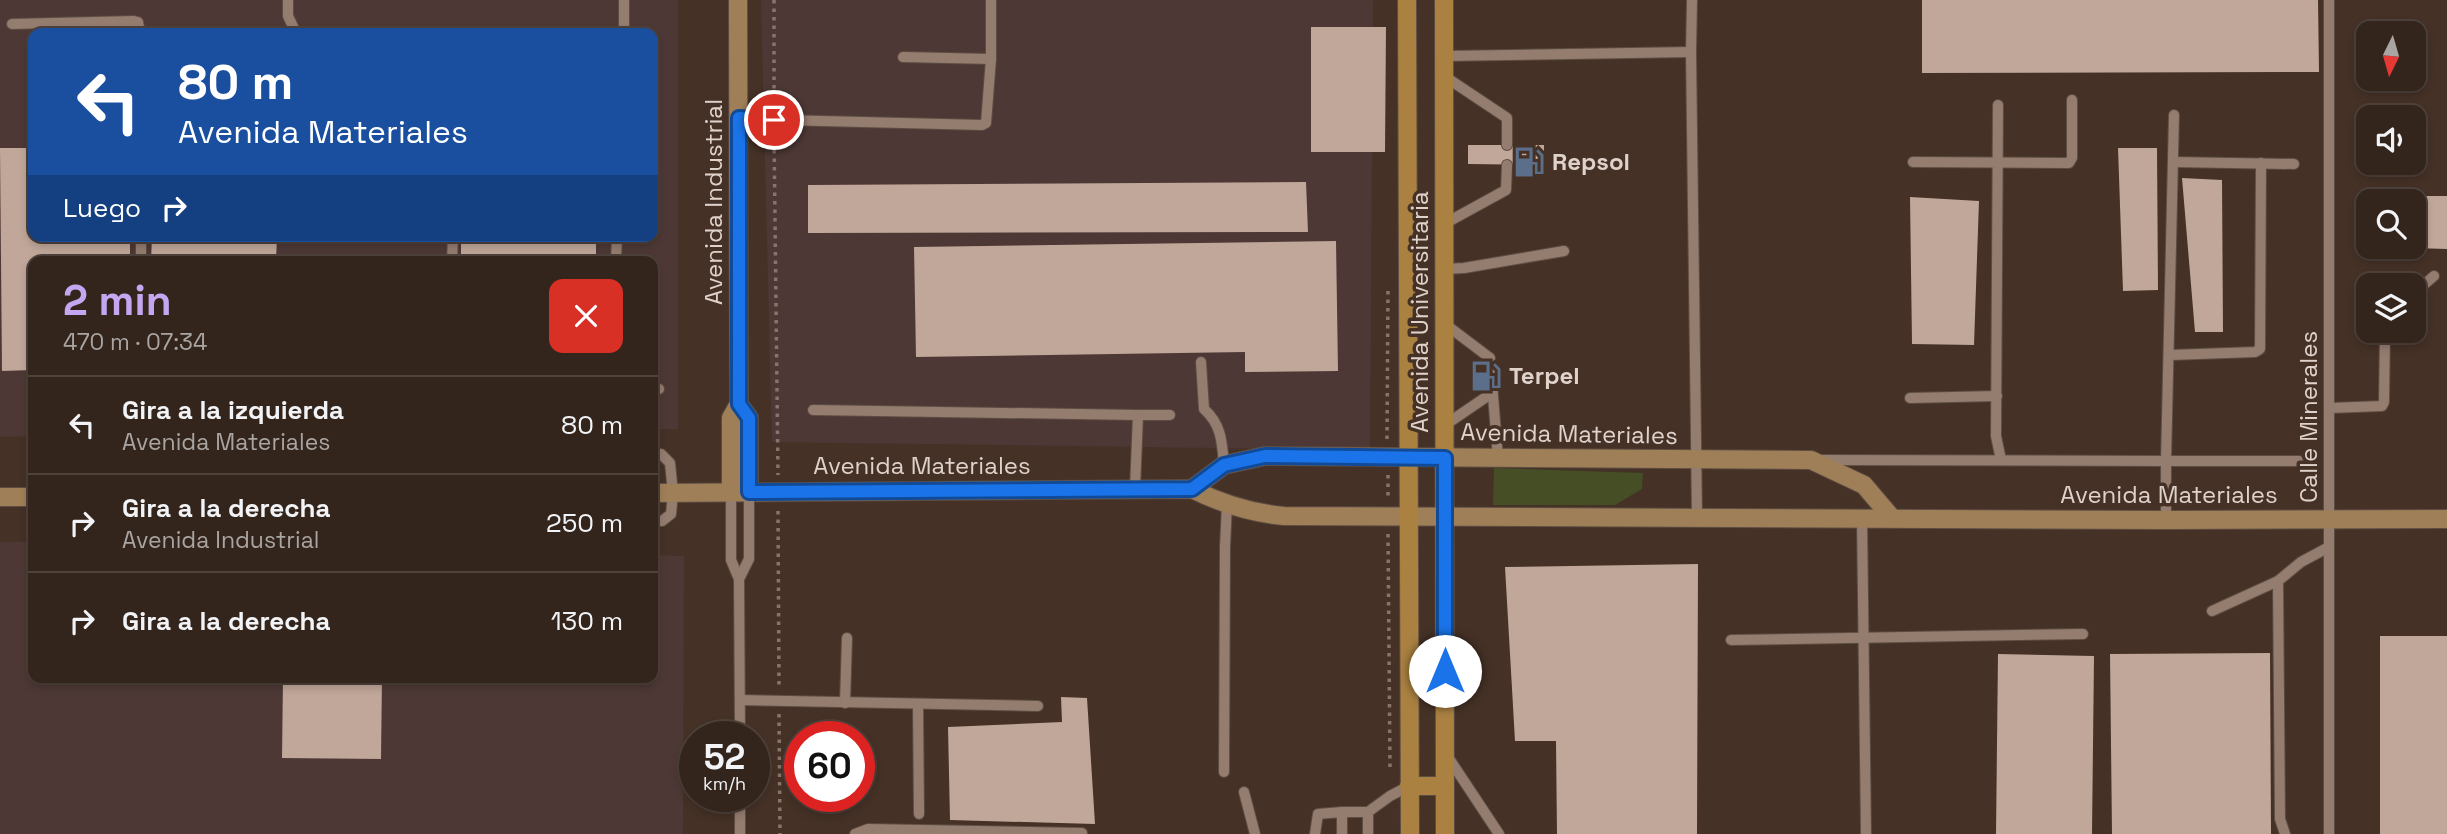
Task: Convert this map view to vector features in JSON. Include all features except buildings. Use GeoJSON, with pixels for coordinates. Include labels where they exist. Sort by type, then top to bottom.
{"type":"FeatureCollection","features":[{"type":"Feature","properties":{"kind":"main road","name":"Avenida Universitaria"},"geometry":{"type":"LineString","coordinates":[[1407,0],[1410,834]]}},
{"type":"Feature","properties":{"kind":"main road","name":"Avenida Universitaria"},"geometry":{"type":"LineString","coordinates":[[1444,0],[1445,834]]}},
{"type":"Feature","properties":{"kind":"main road"},"geometry":{"type":"LineString","coordinates":[[1409,786],[1445,786]]}},
{"type":"Feature","properties":{"kind":"street","name":"Avenida Industrial"},"geometry":{"type":"LineString","coordinates":[[738,0],[739,404],[731,418],[740,492]]}},
{"type":"Feature","properties":{"kind":"street","name":"Avenida Materiales"},"geometry":{"type":"LineString","coordinates":[[1192,489],[1224,465],[1265,456],[1811,460],[1864,485],[1892,518]]}},
{"type":"Feature","properties":{"kind":"street","name":"Avenida Materiales"},"geometry":{"type":"LineString","coordinates":[[658,493],[1192,489],[1256,514],[1284,516],[2447,519]]}},
{"type":"Feature","properties":{"kind":"street"},"geometry":{"type":"LineString","coordinates":[[0,497],[28,497]]}},
{"type":"Feature","properties":{"kind":"lane"},"geometry":{"type":"LineString","coordinates":[[288,0],[288,16],[294,28]]}},
{"type":"Feature","properties":{"kind":"lane"},"geometry":{"type":"LineString","coordinates":[[624,0],[624,28]]}},
{"type":"Feature","properties":{"kind":"lane"},"geometry":{"type":"LineString","coordinates":[[739,118],[986,123],[991,59],[991,0]]}},
{"type":"Feature","properties":{"kind":"lane"},"geometry":{"type":"LineString","coordinates":[[1692,0],[1698,517]]}},
{"type":"Feature","properties":{"kind":"lane","name":"Calle Minerales"},"geometry":{"type":"LineString","coordinates":[[2329,0],[2329,834]]}},
{"type":"Feature","properties":{"kind":"lane"},"geometry":{"type":"LineString","coordinates":[[12,24],[134,21],[138,22],[139,28]]}},
{"type":"Feature","properties":{"kind":"lane"},"geometry":{"type":"LineString","coordinates":[[1444,56],[1691,52]]}},
{"type":"Feature","properties":{"kind":"lane"},"geometry":{"type":"LineString","coordinates":[[903,57],[991,59]]}},
{"type":"Feature","properties":{"kind":"lane"},"geometry":{"type":"LineString","coordinates":[[1444,76],[1507,118],[1507,145]]}},
{"type":"Feature","properties":{"kind":"lane"},"geometry":{"type":"LineString","coordinates":[[1913,162],[2069,163],[2072,158],[2072,100]]}},
{"type":"Feature","properties":{"kind":"lane"},"geometry":{"type":"LineString","coordinates":[[1998,105],[1996,436],[2001,460]]}},
{"type":"Feature","properties":{"kind":"lane"},"geometry":{"type":"LineString","coordinates":[[2166,520],[2174,115]]}},
{"type":"Feature","properties":{"kind":"lane"},"geometry":{"type":"LineString","coordinates":[[2173,162],[2294,164]]}},
{"type":"Feature","properties":{"kind":"lane"},"geometry":{"type":"LineString","coordinates":[[2170,355],[2255,352],[2260,349],[2261,163]]}},
{"type":"Feature","properties":{"kind":"lane"},"geometry":{"type":"LineString","coordinates":[[1444,224],[1506,190],[1507,164]]}},
{"type":"Feature","properties":{"kind":"lane"},"geometry":{"type":"LineString","coordinates":[[1445,269],[1564,251]]}},
{"type":"Feature","properties":{"kind":"lane"},"geometry":{"type":"LineString","coordinates":[[2426,283],[2434,276]]}},
{"type":"Feature","properties":{"kind":"lane"},"geometry":{"type":"LineString","coordinates":[[1445,324],[1490,358],[1498,458]]}},
{"type":"Feature","properties":{"kind":"lane"},"geometry":{"type":"LineString","coordinates":[[2330,408],[2382,406],[2385,343]]}},
{"type":"Feature","properties":{"kind":"lane"},"geometry":{"type":"LineString","coordinates":[[1201,362],[1204,409],[1216,422],[1220,432],[1224,465]]}},
{"type":"Feature","properties":{"kind":"lane"},"geometry":{"type":"LineString","coordinates":[[1445,425],[1492,393]]}},
{"type":"Feature","properties":{"kind":"lane"},"geometry":{"type":"LineString","coordinates":[[1910,398],[1997,396]]}},
{"type":"Feature","properties":{"kind":"lane"},"geometry":{"type":"LineString","coordinates":[[813,410],[1170,415]]}},
{"type":"Feature","properties":{"kind":"lane"},"geometry":{"type":"LineString","coordinates":[[1135,489],[1138,415]]}},
{"type":"Feature","properties":{"kind":"lane"},"geometry":{"type":"LineString","coordinates":[[658,454],[670,463],[673,492],[671,514],[658,521]]}},
{"type":"Feature","properties":{"kind":"lane"},"geometry":{"type":"LineString","coordinates":[[1811,460],[2299,461]]}},
{"type":"Feature","properties":{"kind":"lane","name":"Avenida Industrial"},"geometry":{"type":"LineString","coordinates":[[740,492],[731,559],[739,579],[740,721]]}},
{"type":"Feature","properties":{"kind":"lane","name":"Avenida Industrial"},"geometry":{"type":"LineString","coordinates":[[739,579],[749,559],[740,492]]}},
{"type":"Feature","properties":{"kind":"lane"},"geometry":{"type":"LineString","coordinates":[[1224,772],[1224,547],[1227,504]]}},
{"type":"Feature","properties":{"kind":"lane"},"geometry":{"type":"LineString","coordinates":[[1862,518],[1866,834]]}},
{"type":"Feature","properties":{"kind":"lane"},"geometry":{"type":"LineString","coordinates":[[2212,611],[2278,581],[2301,562],[2329,547]]}},
{"type":"Feature","properties":{"kind":"lane"},"geometry":{"type":"LineString","coordinates":[[2278,581],[2280,819],[2285,834]]}},
{"type":"Feature","properties":{"kind":"lane"},"geometry":{"type":"LineString","coordinates":[[1731,640],[2083,634]]}},
{"type":"Feature","properties":{"kind":"lane"},"geometry":{"type":"LineString","coordinates":[[845,704],[846,638]]}},
{"type":"Feature","properties":{"kind":"lane"},"geometry":{"type":"LineString","coordinates":[[740,699],[845,704],[1038,706]]}},
{"type":"Feature","properties":{"kind":"lane"},"geometry":{"type":"LineString","coordinates":[[918,705],[919,814]]}},
{"type":"Feature","properties":{"kind":"lane"},"geometry":{"type":"LineString","coordinates":[[1445,753],[1499,834]]}},
{"type":"Feature","properties":{"kind":"lane"},"geometry":{"type":"LineString","coordinates":[[1315,834],[1318,814],[1368,813],[1409,786]]}},
{"type":"Feature","properties":{"kind":"lane"},"geometry":{"type":"LineString","coordinates":[[1244,792],[1255,834]]}},
{"type":"Feature","properties":{"kind":"lane"},"geometry":{"type":"LineString","coordinates":[[740,812],[740,834]]}},
{"type":"Feature","properties":{"kind":"lane"},"geometry":{"type":"LineString","coordinates":[[1342,812],[1342,834]]}},
{"type":"Feature","properties":{"kind":"lane"},"geometry":{"type":"LineString","coordinates":[[1368,813],[1368,834]]}},
{"type":"Feature","properties":{"kind":"lane"},"geometry":{"type":"LineString","coordinates":[[855,834],[868,829],[1082,833]]}},
{"type":"Feature","properties":{"kind":"path"},"geometry":{"type":"LineString","coordinates":[[774,0],[780,834]]}},
{"type":"Feature","properties":{"kind":"shaded area"},"geometry":{"type":"Polygon","coordinates":[[[0,0],[678,0],[678,429],[658,429],[658,256],[28,256],[28,436],[0,437],[0,0]]]}},
{"type":"Feature","properties":{"kind":"shaded area"},"geometry":{"type":"Polygon","coordinates":[[[761,0],[1373,0],[1370,450],[772,442],[761,0]]]}},
{"type":"Feature","properties":{"kind":"shaded area"},"geometry":{"type":"Polygon","coordinates":[[[0,542],[28,542],[28,683],[658,683],[658,555],[684,556],[683,721],[679,721],[679,812],[683,812],[683,834],[0,834],[0,542]]]}},
{"type":"Feature","properties":{"kind":"green space"},"geometry":{"type":"Polygon","coordinates":[[[1494,468],[1643,473],[1642,489],[1615,505],[1493,505],[1494,468]]]}},
{"type":"Feature","properties":{"kind":"place","name":"Repsol"},"geometry":{"type":"Point","coordinates":[1529,162]}},
{"type":"Feature","properties":{"kind":"place","name":"Terpel"},"geometry":{"type":"Point","coordinates":[1486,376]}},
{"type":"Feature","properties":{"kind":"route"},"geometry":{"type":"LineString","coordinates":[[774,120],[739,118],[739,404],[749,418],[749,492],[1192,489],[1224,465],[1265,456],[1445,458],[1445,671]]}}]}
